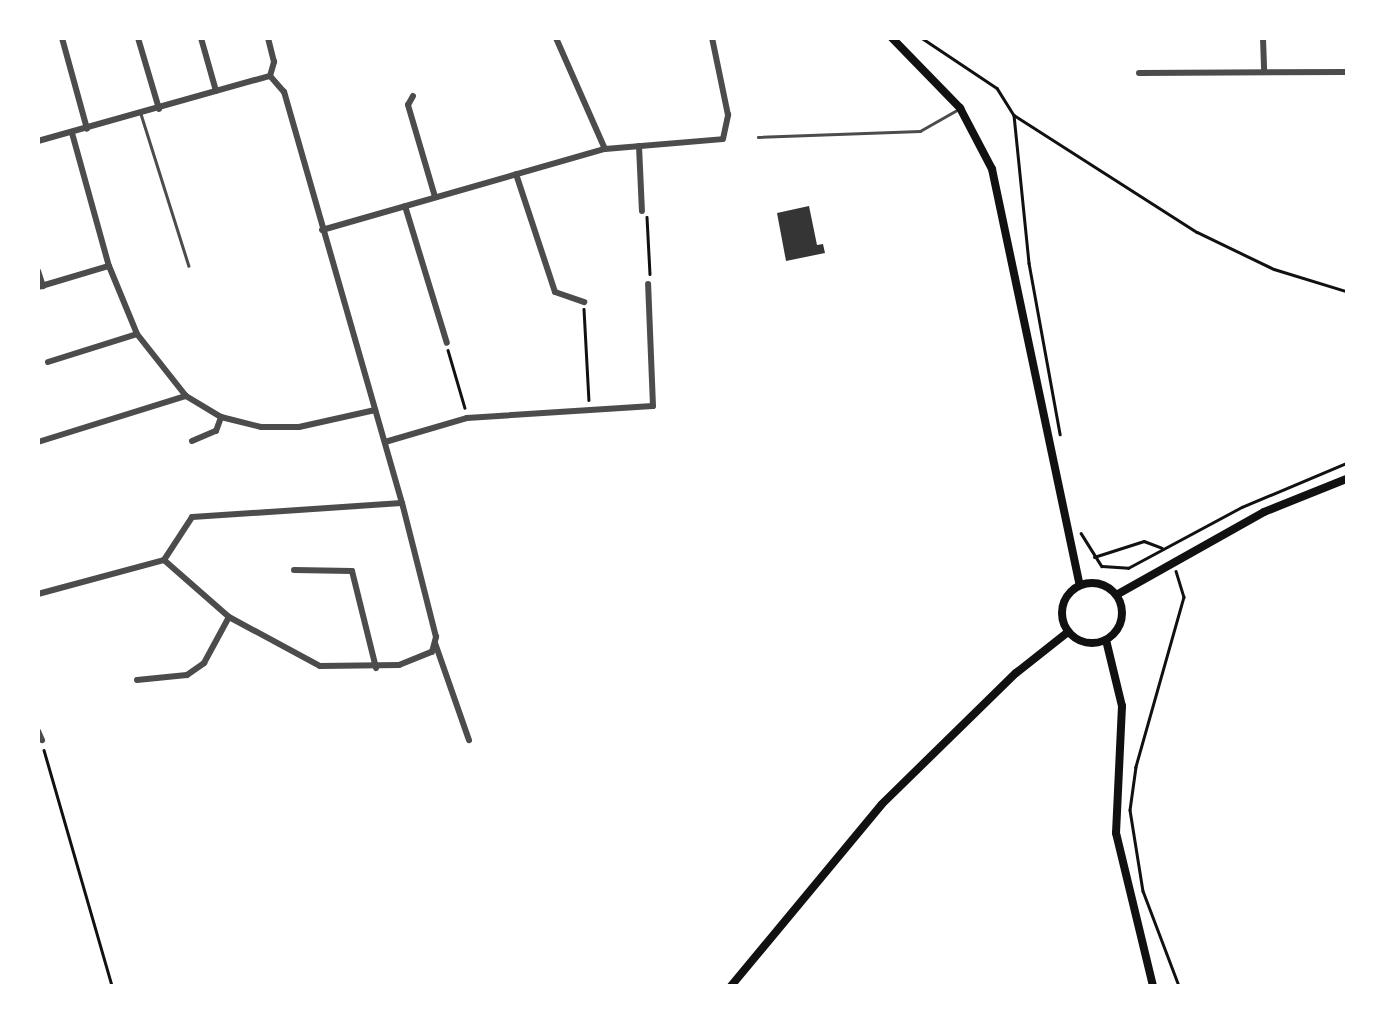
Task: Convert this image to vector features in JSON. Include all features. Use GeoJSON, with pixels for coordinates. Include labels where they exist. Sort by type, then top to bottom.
{"type":"FeatureCollection","features":[{"type":"Feature","properties":{"kind":"main road"},"geometry":{"type":"LineString","coordinates":[[892,38],[960,108],[992,169],[1007,219],[1063,527],[1080,585]]}},
{"type":"Feature","properties":{"kind":"main road"},"geometry":{"type":"LineString","coordinates":[[1118,594],[1264,512],[1346,479]]}},
{"type":"Feature","properties":{"kind":"main road"},"geometry":{"type":"LineString","coordinates":[[1097,583],[1118,594],[1123,617],[1106,640],[1085,642],[1068,632],[1062,608],[1080,585],[1097,583]]}},
{"type":"Feature","properties":{"kind":"main road"},"geometry":{"type":"LineString","coordinates":[[731,985],[882,804],[1016,673],[1068,632]]}},
{"type":"Feature","properties":{"kind":"main road"},"geometry":{"type":"LineString","coordinates":[[1106,640],[1122,706],[1116,833],[1153,985]]}},
{"type":"Feature","properties":{"kind":"street"},"geometry":{"type":"LineString","coordinates":[[62,38],[87,129]]}},
{"type":"Feature","properties":{"kind":"street"},"geometry":{"type":"LineString","coordinates":[[138,38],[159,109]]}},
{"type":"Feature","properties":{"kind":"street"},"geometry":{"type":"LineString","coordinates":[[201,38],[216,92]]}},
{"type":"Feature","properties":{"kind":"street"},"geometry":{"type":"LineString","coordinates":[[268,38],[274,62],[270,76]]}},
{"type":"Feature","properties":{"kind":"street"},"geometry":{"type":"LineString","coordinates":[[556,38],[605,149]]}},
{"type":"Feature","properties":{"kind":"street"},"geometry":{"type":"LineString","coordinates":[[322,230],[605,149],[719,141],[727,131],[712,38]]}},
{"type":"Feature","properties":{"kind":"street"},"geometry":{"type":"LineString","coordinates":[[1264,38],[1264,72]]}},
{"type":"Feature","properties":{"kind":"street"},"geometry":{"type":"LineString","coordinates":[[1139,73],[1346,72]]}},
{"type":"Feature","properties":{"kind":"street"},"geometry":{"type":"LineString","coordinates":[[38,141],[270,76]]}},
{"type":"Feature","properties":{"kind":"street"},"geometry":{"type":"LineString","coordinates":[[270,76],[284,92],[402,503],[435,640],[469,740]]}},
{"type":"Feature","properties":{"kind":"street"},"geometry":{"type":"LineString","coordinates":[[413,96],[408,104],[435,197]]}},
{"type":"Feature","properties":{"kind":"street"},"geometry":{"type":"LineString","coordinates":[[72,133],[109,266],[137,334],[186,396],[221,417],[299,427],[375,410]]}},
{"type":"Feature","properties":{"kind":"street"},"geometry":{"type":"LineString","coordinates":[[639,146],[642,211]]}},
{"type":"Feature","properties":{"kind":"street"},"geometry":{"type":"LineString","coordinates":[[516,174],[555,292],[584,302]]}},
{"type":"Feature","properties":{"kind":"street"},"geometry":{"type":"LineString","coordinates":[[404,206],[447,343]]}},
{"type":"Feature","properties":{"kind":"street"},"geometry":{"type":"LineString","coordinates":[[38,271],[41,286],[109,266]]}},
{"type":"Feature","properties":{"kind":"street"},"geometry":{"type":"LineString","coordinates":[[385,442],[467,418],[653,407],[648,284]]}},
{"type":"Feature","properties":{"kind":"street"},"geometry":{"type":"LineString","coordinates":[[48,362],[137,334]]}},
{"type":"Feature","properties":{"kind":"street"},"geometry":{"type":"LineString","coordinates":[[38,443],[186,396]]}},
{"type":"Feature","properties":{"kind":"street"},"geometry":{"type":"LineString","coordinates":[[192,441],[216,431],[221,417]]}},
{"type":"Feature","properties":{"kind":"street"},"geometry":{"type":"LineString","coordinates":[[38,594],[164,560],[192,517],[402,503]]}},
{"type":"Feature","properties":{"kind":"street"},"geometry":{"type":"LineString","coordinates":[[164,560],[229,617],[320,666],[376,668],[420,660],[435,640]]}},
{"type":"Feature","properties":{"kind":"street"},"geometry":{"type":"LineString","coordinates":[[294,570],[352,571],[376,668]]}},
{"type":"Feature","properties":{"kind":"street"},"geometry":{"type":"LineString","coordinates":[[137,680],[187,675],[204,663],[229,617]]}},
{"type":"Feature","properties":{"kind":"street"},"geometry":{"type":"LineString","coordinates":[[38,731],[41,740]]}},
{"type":"Feature","properties":{"kind":"lane"},"geometry":{"type":"LineString","coordinates":[[758,138],[920,131],[960,108]]}},
{"type":"Feature","properties":{"kind":"lane"},"geometry":{"type":"LineString","coordinates":[[141,114],[189,266]]}},
{"type":"Feature","properties":{"kind":"path"},"geometry":{"type":"LineString","coordinates":[[922,38],[997,88],[1014,115],[1197,232],[1274,269],[1346,291]]}},
{"type":"Feature","properties":{"kind":"path"},"geometry":{"type":"LineString","coordinates":[[1014,115],[1029,263],[1061,438]]}},
{"type":"Feature","properties":{"kind":"path"},"geometry":{"type":"LineString","coordinates":[[642,211],[648,284]]}},
{"type":"Feature","properties":{"kind":"path"},"geometry":{"type":"LineString","coordinates":[[584,302],[589,409]]}},
{"type":"Feature","properties":{"kind":"path"},"geometry":{"type":"LineString","coordinates":[[447,343],[467,418]]}},
{"type":"Feature","properties":{"kind":"path"},"geometry":{"type":"LineString","coordinates":[[1080,530],[1093,557],[1111,570],[1128,568],[1241,507],[1346,463]]}},
{"type":"Feature","properties":{"kind":"path"},"geometry":{"type":"LineString","coordinates":[[1093,557],[1144,541],[1162,548]]}},
{"type":"Feature","properties":{"kind":"path"},"geometry":{"type":"LineString","coordinates":[[1176,571],[1184,597],[1136,767],[1130,810],[1143,891],[1180,985]]}},
{"type":"Feature","properties":{"kind":"path"},"geometry":{"type":"LineString","coordinates":[[41,740],[112,985]]}},
{"type":"Feature","properties":{"kind":"building"},"geometry":{"type":"Polygon","coordinates":[[[809,206],[817,245],[823,244],[825,253],[786,261],[777,213],[809,206]]]}}]}
